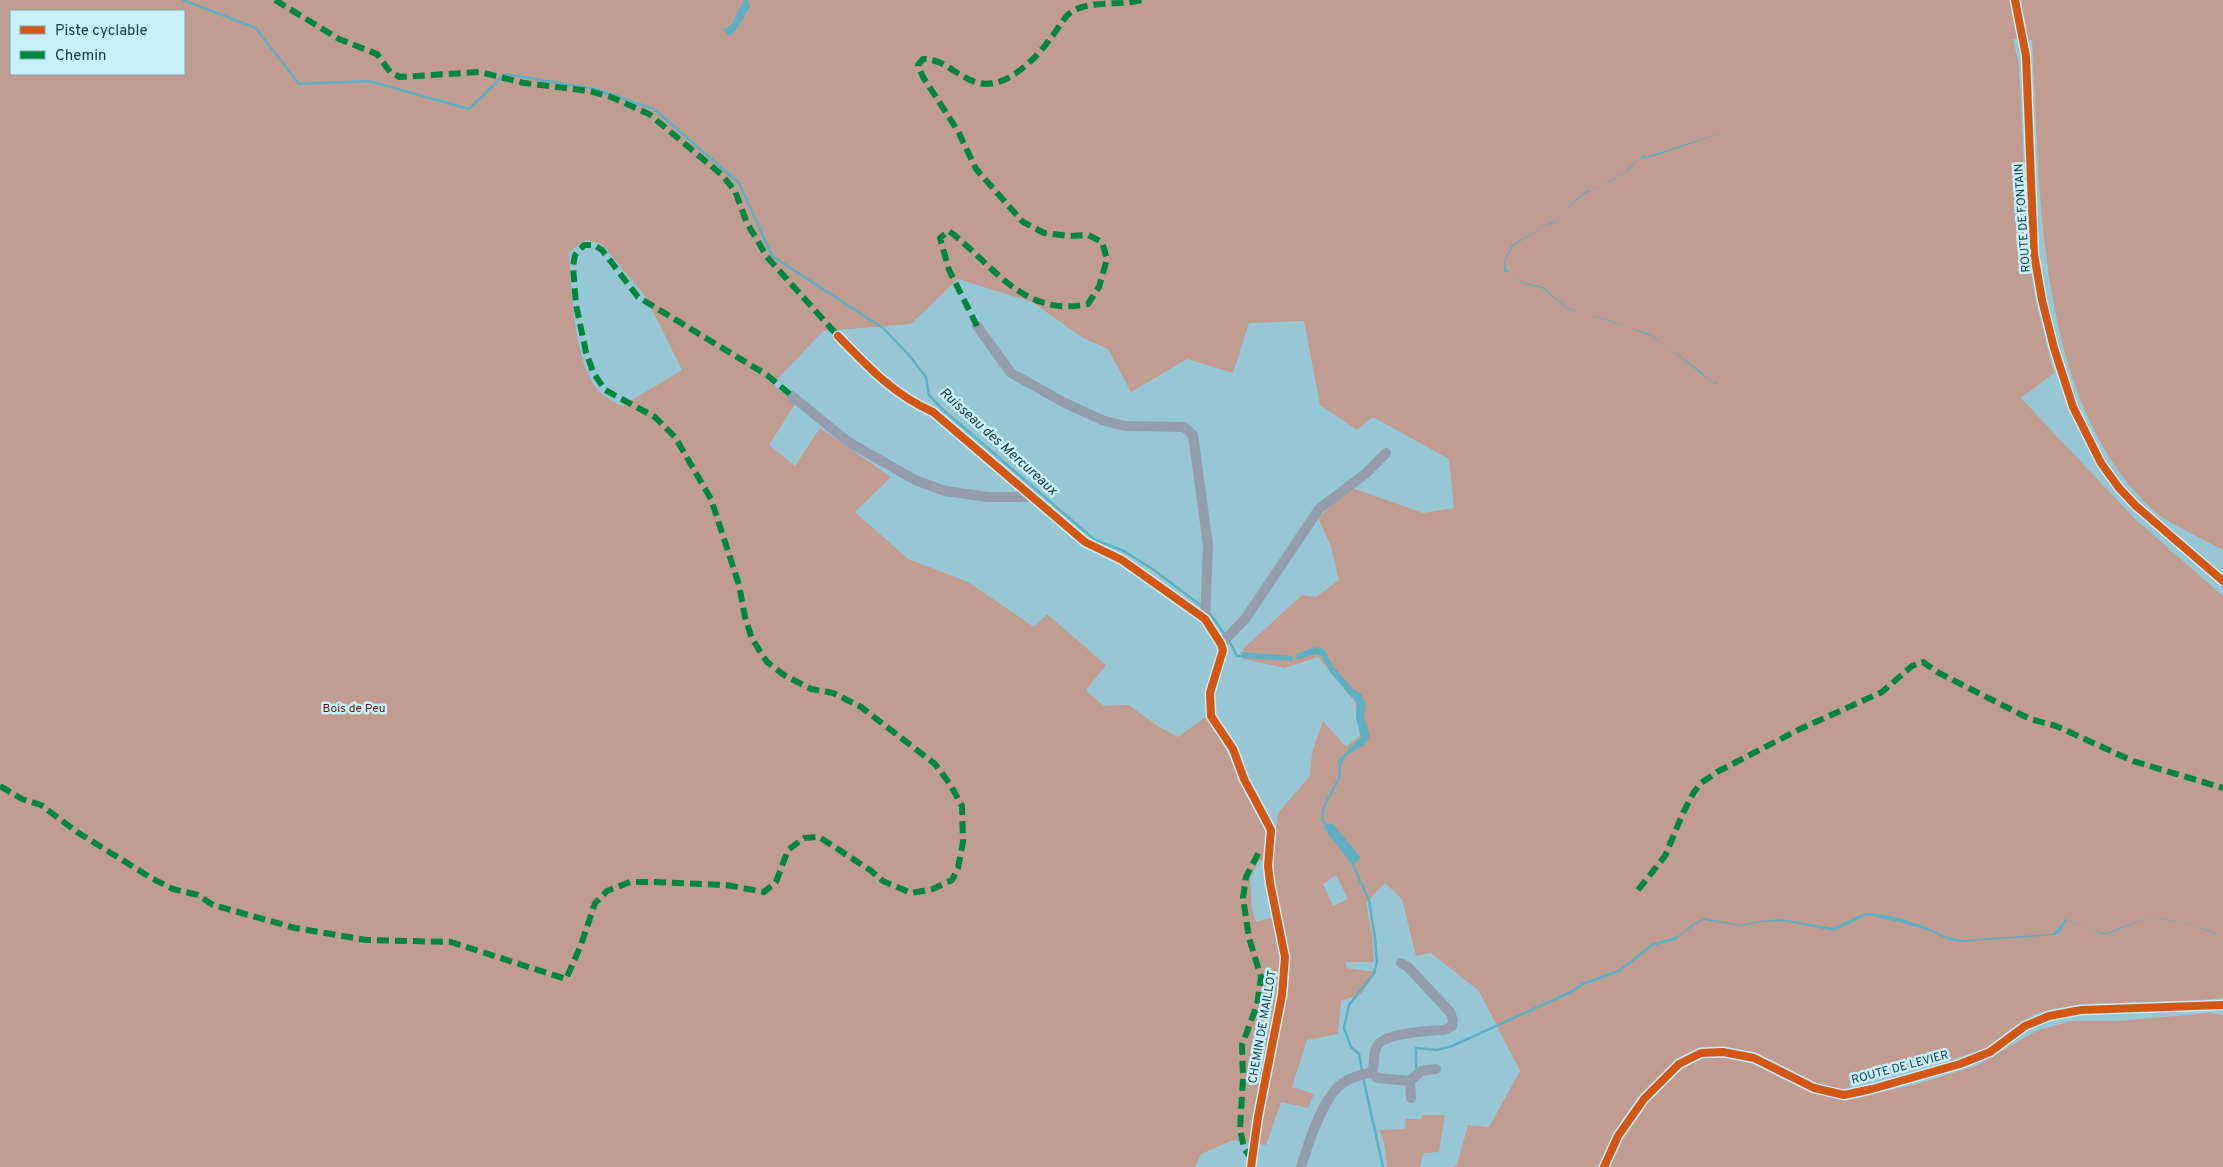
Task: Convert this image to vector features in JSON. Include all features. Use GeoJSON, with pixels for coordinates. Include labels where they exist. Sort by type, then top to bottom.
{"type":"FeatureCollection","features":[{"type":"Feature","properties":{"kind":"street","name":"ROUTE DE FONTAIN"},"geometry":{"type":"LineString","coordinates":[[2015,0],[2026,56],[2034,254],[2042,300],[2054,348],[2073,407],[2101,463],[2119,488],[2136,506],[2223,581]]}},
{"type":"Feature","properties":{"kind":"street"},"geometry":{"type":"LineString","coordinates":[[977,326],[1011,373],[1065,403],[1102,420],[1125,426],[1184,427],[1193,434],[1208,545],[1206,613]]}},
{"type":"Feature","properties":{"kind":"street"},"geometry":{"type":"LineString","coordinates":[[838,336],[877,376],[912,403],[933,412],[1030,497],[1086,542],[1122,560],[1206,613],[1225,641],[1256,604],[1319,509],[1365,474],[1386,453]]}},
{"type":"Feature","properties":{"kind":"street"},"geometry":{"type":"LineString","coordinates":[[792,396],[847,441],[915,480],[946,491],[988,497],[1030,497]]}},
{"type":"Feature","properties":{"kind":"street","name":"CHEMIN DE MAILLOT"},"geometry":{"type":"LineString","coordinates":[[1225,641],[1210,693],[1211,716],[1233,749],[1244,779],[1271,830],[1270,883],[1285,957],[1282,995],[1258,1117],[1251,1167]]}},
{"type":"Feature","properties":{"kind":"street"},"geometry":{"type":"LineString","coordinates":[[1301,1167],[1310,1136],[1334,1092],[1346,1080],[1366,1074],[1375,1064],[1376,1049],[1379,1044],[1391,1037],[1444,1030],[1452,1026],[1454,1020],[1450,1012],[1408,967],[1401,963]]}},
{"type":"Feature","properties":{"kind":"street","name":"ROUTE DE LEVIER"},"geometry":{"type":"LineString","coordinates":[[1604,1167],[1618,1136],[1644,1099],[1678,1064],[1702,1053],[1723,1052],[1754,1058],[1814,1088],[1844,1095],[1960,1064],[1990,1052],[2025,1026],[2049,1016],[2081,1010],[2132,1010],[2223,1005]]}},
{"type":"Feature","properties":{"kind":"street"},"geometry":{"type":"LineString","coordinates":[[1411,1098],[1410,1081],[1420,1071],[1436,1069]]}},
{"type":"Feature","properties":{"kind":"street"},"geometry":{"type":"LineString","coordinates":[[1366,1074],[1377,1078],[1410,1081]]}},
{"type":"Feature","properties":{"kind":"green space","name":"Bois de Peu"},"geometry":{"type":"Polygon","coordinates":[[[0,0],[2223,0],[2223,550],[2177,526],[2154,511],[2115,465],[2086,412],[2065,353],[2051,290],[2038,162],[2032,40],[2013,39],[2019,65],[2028,252],[2036,303],[2054,373],[2021,398],[2135,519],[2223,596],[2223,998],[2190,1001],[2083,1004],[2049,1010],[2035,1014],[1986,1048],[1952,1060],[1873,1080],[1849,1083],[1851,1089],[1839,1090],[1815,1083],[1753,1053],[1712,1049],[1694,1051],[1676,1060],[1599,1167],[1454,1167],[1457,1165],[1468,1125],[1489,1127],[1520,1071],[1479,991],[1431,953],[1416,956],[1402,899],[1385,883],[1366,903],[1372,934],[1374,962],[1346,962],[1346,968],[1376,972],[1361,994],[1341,1001],[1338,1034],[1307,1040],[1292,1087],[1314,1094],[1308,1108],[1281,1102],[1266,1145],[1233,1140],[1201,1154],[1195,1167],[0,1167],[0,0]],[[585,240],[569,252],[573,306],[580,347],[592,382],[602,394],[622,406],[682,370],[646,297],[602,244],[585,240]],[[958,279],[911,324],[823,331],[773,384],[795,404],[769,445],[795,466],[820,428],[891,477],[855,512],[908,559],[968,582],[1034,627],[1047,614],[1106,665],[1086,690],[1104,706],[1129,705],[1159,727],[1178,737],[1208,715],[1265,827],[1265,862],[1259,860],[1250,878],[1252,909],[1256,922],[1279,915],[1271,863],[1278,813],[1310,776],[1312,753],[1323,721],[1346,747],[1360,736],[1355,702],[1318,657],[1285,668],[1243,659],[1243,649],[1302,595],[1316,597],[1339,580],[1331,546],[1318,518],[1352,488],[1423,513],[1454,508],[1449,459],[1373,417],[1357,430],[1320,405],[1304,321],[1249,323],[1233,373],[1187,359],[1131,392],[1108,349],[1083,338],[1032,302],[958,279]],[[1328,823],[1323,827],[1350,861],[1350,864],[1357,860],[1328,823]],[[1336,875],[1323,884],[1333,906],[1348,899],[1336,875]]]}},
{"type":"Feature","properties":{"kind":"green space"},"geometry":{"type":"Polygon","coordinates":[[[2210,1013],[2223,1015],[2223,1167],[1610,1167],[1623,1139],[1648,1102],[1682,1068],[1702,1058],[1722,1057],[1753,1063],[1812,1093],[1844,1100],[1917,1084],[1976,1066],[2036,1031],[2071,1021],[2117,1021],[2210,1013]]]}},
{"type":"Feature","properties":{"kind":"green space"},"geometry":{"type":"Polygon","coordinates":[[[1422,1115],[1445,1115],[1439,1152],[1423,1153],[1420,1167],[1387,1167],[1385,1147],[1380,1130],[1405,1129],[1406,1119],[1421,1119],[1422,1115]]]}},
{"type":"Feature","properties":{"kind":"water"},"geometry":{"type":"Polygon","coordinates":[[[744,0],[748,0],[750,7],[736,30],[730,36],[723,30],[732,24],[744,0]]]}},
{"type":"Feature","properties":{"kind":"water"},"geometry":{"type":"Polygon","coordinates":[[[1728,131],[1658,155],[1639,159],[1630,169],[1601,186],[1626,171],[1640,158],[1645,155],[1645,157],[1728,131]]]}},
{"type":"Feature","properties":{"kind":"water"},"geometry":{"type":"Polygon","coordinates":[[[1592,190],[1584,194],[1565,210],[1586,191],[1592,190]]]}},
{"type":"Feature","properties":{"kind":"water"},"geometry":{"type":"Polygon","coordinates":[[[1562,214],[1556,222],[1544,226],[1513,246],[1505,261],[1506,269],[1510,272],[1504,272],[1504,261],[1512,245],[1547,224],[1556,221],[1562,214]]]}},
{"type":"Feature","properties":{"kind":"water"},"geometry":{"type":"Polygon","coordinates":[[[1511,273],[1524,283],[1543,287],[1567,308],[1586,314],[1567,309],[1542,288],[1524,284],[1511,273]]]}},
{"type":"Feature","properties":{"kind":"water"},"geometry":{"type":"Polygon","coordinates":[[[1586,314],[1609,320],[1626,327],[1586,314]]]}},
{"type":"Feature","properties":{"kind":"water"},"geometry":{"type":"Polygon","coordinates":[[[1626,327],[1650,334],[1702,372],[1711,381],[1651,336],[1626,327]]]}},
{"type":"Feature","properties":{"kind":"water"},"geometry":{"type":"Polygon","coordinates":[[[1316,647],[1324,649],[1333,666],[1353,689],[1361,694],[1366,704],[1364,718],[1369,738],[1365,744],[1346,756],[1341,765],[1338,765],[1338,760],[1361,737],[1356,718],[1357,703],[1331,673],[1321,656],[1315,654],[1297,660],[1296,654],[1316,647]]]}},
{"type":"Feature","properties":{"kind":"water"},"geometry":{"type":"Polygon","coordinates":[[[1240,652],[1292,656],[1293,661],[1242,658],[1240,652]]]}},
{"type":"Feature","properties":{"kind":"water"},"geometry":{"type":"Polygon","coordinates":[[[1329,823],[1334,825],[1360,857],[1353,866],[1323,827],[1329,823]]]}},
{"type":"Feature","properties":{"kind":"water"},"geometry":{"type":"Polygon","coordinates":[[[1871,913],[1906,920],[1962,940],[2053,934],[2065,919],[2096,931],[2107,933],[2149,917],[2108,934],[2103,934],[2067,920],[2059,934],[1961,942],[1951,941],[1930,931],[1899,922],[1867,915],[1834,931],[1783,921],[1761,922],[1741,926],[1704,920],[1694,925],[1674,941],[1673,937],[1680,935],[1693,924],[1705,918],[1740,925],[1781,919],[1833,928],[1862,914],[1871,913]]]}},
{"type":"Feature","properties":{"kind":"waterway","name":"Ruisseau des Mercureaux"},"geometry":{"type":"LineString","coordinates":[[183,0],[256,28],[299,84],[369,81],[469,109],[505,74],[595,89],[654,109],[739,183],[772,256],[883,328],[908,354],[926,377],[929,395],[941,408],[1095,540],[1124,551],[1154,570],[1203,607]]}},
{"type":"Feature","properties":{"kind":"waterway","name":"Ruisseau des Mercureaux"},"geometry":{"type":"LineString","coordinates":[[1209,612],[1226,636]]}},
{"type":"Feature","properties":{"kind":"waterway","name":"Ruisseau des Mercureaux"},"geometry":{"type":"LineString","coordinates":[[1229,641],[1237,656],[1245,656]]}},
{"type":"Feature","properties":{"kind":"waterway","name":"Ruisseau des Mercureaux"},"geometry":{"type":"LineString","coordinates":[[1328,827],[1322,820],[1323,809],[1339,778],[1340,763]]}},
{"type":"Feature","properties":{"kind":"waterway","name":"Ruisseau des Mercureaux"},"geometry":{"type":"LineString","coordinates":[[1352,863],[1369,900],[1377,962],[1374,973],[1349,1005],[1344,1028],[1351,1047],[1359,1054],[1362,1071]]}},
{"type":"Feature","properties":{"kind":"waterway"},"geometry":{"type":"LineString","coordinates":[[1416,1067],[1416,1048],[1437,1050],[1452,1046],[1571,992],[1583,984],[1619,971],[1652,945],[1673,939]]}},
{"type":"Feature","properties":{"kind":"waterway","name":"Ruisseau des Mercureaux"},"geometry":{"type":"LineString","coordinates":[[1363,1077],[1383,1167]]}},
{"type":"Feature","properties":{"kind":"marked path"},"geometry":{"type":"LineString","coordinates":[[275,0],[339,39],[377,54],[390,72],[400,77],[480,72],[524,83],[589,91],[611,97],[649,114],[722,175],[735,191],[747,223],[767,257],[838,336]]}},
{"type":"Feature","properties":{"kind":"marked path"},"geometry":{"type":"LineString","coordinates":[[977,326],[949,270],[940,238],[949,231],[1011,286],[1045,303],[1065,306],[1088,304],[1099,287],[1107,259],[1102,242],[1088,235],[1069,236],[1044,233],[1023,222],[976,169],[958,131],[923,77],[918,65],[923,59],[932,60],[941,63],[974,82],[984,84],[1002,81],[1018,72],[1033,59],[1071,12],[1087,6],[1142,0]]}},
{"type":"Feature","properties":{"kind":"marked path"},"geometry":{"type":"LineString","coordinates":[[0,786],[22,799],[41,805],[77,832],[153,879],[173,889],[198,895],[213,905],[295,928],[366,940],[451,942],[566,979],[581,945],[595,903],[607,891],[630,882],[726,885],[764,892],[776,882],[788,850],[804,838],[819,837],[870,870],[883,881],[911,893],[933,889],[952,880],[958,868],[963,842],[962,806],[950,784],[935,764],[861,707],[833,693],[811,689],[784,675],[767,662],[752,639],[745,617],[739,585],[711,499],[675,437],[655,417],[605,390],[593,372],[586,352],[576,305],[573,266],[575,255],[584,245],[594,245],[602,250],[638,297],[767,375],[792,396]]}},
{"type":"Feature","properties":{"kind":"marked path"},"geometry":{"type":"LineString","coordinates":[[1638,890],[1665,856],[1683,813],[1701,783],[1717,772],[1798,730],[1882,692],[1912,666],[1923,662],[1939,673],[2030,719],[2056,726],[2133,761],[2223,788]]}},
{"type":"Feature","properties":{"kind":"marked path"},"geometry":{"type":"LineString","coordinates":[[1252,1160],[1244,1148],[1240,1129],[1243,1078],[1242,1045],[1257,1005],[1261,977],[1249,938],[1243,898],[1246,877],[1259,852]]}},
{"type":"Feature","properties":{"kind":"cycle path"},"geometry":{"type":"LineString","coordinates":[[2015,0],[2026,56],[2034,254],[2042,300],[2054,348],[2073,407],[2101,463],[2119,488],[2136,506],[2223,581]]}},
{"type":"Feature","properties":{"kind":"cycle path"},"geometry":{"type":"LineString","coordinates":[[838,336],[882,379],[906,397],[933,412],[1085,542],[1122,560],[1205,619],[1221,644],[1223,650],[1210,693],[1211,716],[1233,749],[1244,779],[1271,830],[1268,866],[1285,957],[1282,995],[1258,1117],[1251,1167]]}},
{"type":"Feature","properties":{"kind":"cycle path"},"geometry":{"type":"LineString","coordinates":[[1604,1167],[1618,1136],[1644,1099],[1679,1064],[1701,1053],[1723,1052],[1754,1058],[1814,1088],[1844,1095],[1960,1064],[1990,1052],[2025,1026],[2049,1016],[2081,1010],[2223,1005]]}}]}
